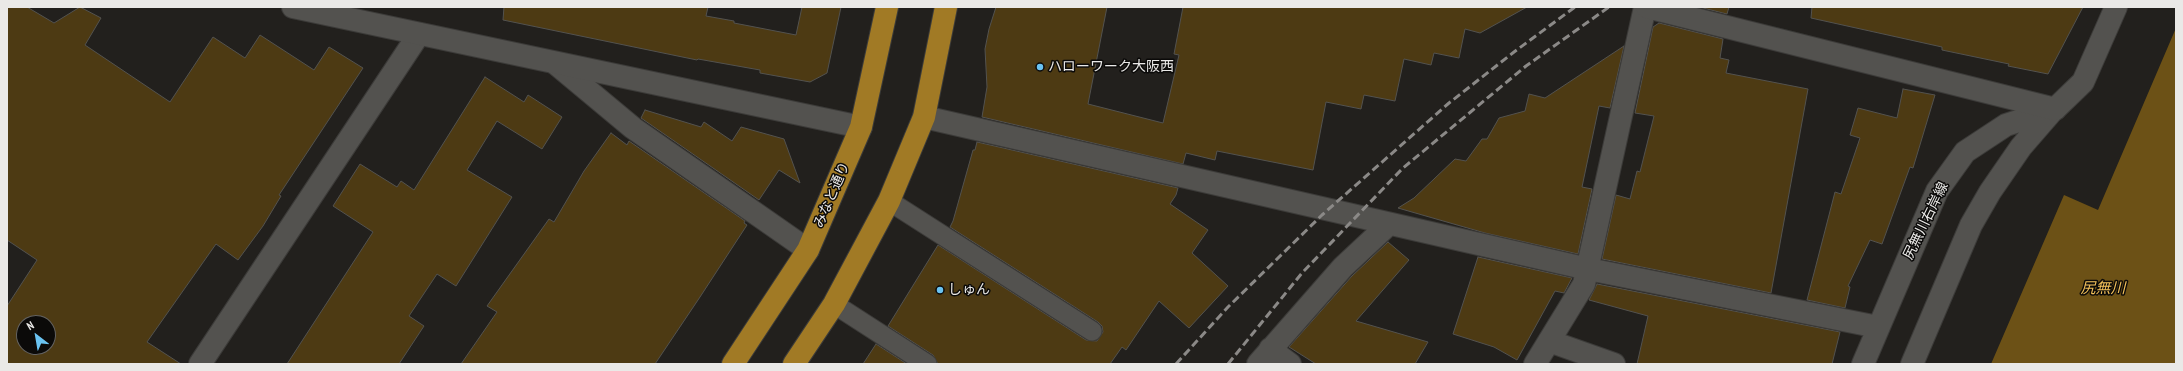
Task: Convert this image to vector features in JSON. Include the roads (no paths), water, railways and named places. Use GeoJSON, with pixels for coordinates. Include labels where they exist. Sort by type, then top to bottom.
{"type":"FeatureCollection","features":[{"type":"Feature","properties":{"kind":"highway","name":"みなと通り"},"geometry":{"type":"LineString","coordinates":[[733,364],[808,250],[861,127],[887,7]]}},
{"type":"Feature","properties":{"kind":"highway"},"geometry":{"type":"LineString","coordinates":[[794,364],[834,304],[889,201],[924,117],[946,7]]}},
{"type":"Feature","properties":{"kind":"street"},"geometry":{"type":"LineString","coordinates":[[293,7],[861,127]]}},
{"type":"Feature","properties":{"kind":"street"},"geometry":{"type":"LineString","coordinates":[[1535,364],[1584,284],[1646,7],[2055,109]]}},
{"type":"Feature","properties":{"kind":"street"},"geometry":{"type":"LineString","coordinates":[[1912,364],[1971,225],[1990,192],[2021,147],[2055,109],[2083,82],[2116,7]]}},
{"type":"Feature","properties":{"kind":"street"},"geometry":{"type":"LineString","coordinates":[[200,364],[419,34]]}},
{"type":"Feature","properties":{"kind":"street"},"geometry":{"type":"LineString","coordinates":[[555,62],[633,128],[808,250]]}},
{"type":"Feature","properties":{"kind":"street","name":"尻無川右岸線"},"geometry":{"type":"LineString","coordinates":[[1863,364],[1937,191],[1965,152],[2006,125],[2055,109]]}},
{"type":"Feature","properties":{"kind":"street"},"geometry":{"type":"LineString","coordinates":[[924,117],[1588,269],[1878,327]]}},
{"type":"Feature","properties":{"kind":"street"},"geometry":{"type":"LineString","coordinates":[[1290,364],[1264,357],[1343,267],[1389,224]]}},
{"type":"Feature","properties":{"kind":"street"},"geometry":{"type":"LineString","coordinates":[[1549,341],[1614,364]]}},
{"type":"Feature","properties":{"kind":"lane"},"geometry":{"type":"LineString","coordinates":[[889,201],[1092,331]]}},
{"type":"Feature","properties":{"kind":"lane"},"geometry":{"type":"LineString","coordinates":[[834,304],[927,364]]}},
{"type":"Feature","properties":{"kind":"water","name":"尻無川"},"geometry":{"type":"Polygon","coordinates":[[[2176,28],[2176,364],[1991,364],[2064,195],[2098,210],[2176,28]]]}},
{"type":"Feature","properties":{"kind":"railway"},"geometry":{"type":"LineString","coordinates":[[1176,364],[1228,307],[1322,215],[1449,103],[1575,7]]}},
{"type":"Feature","properties":{"kind":"railway"},"geometry":{"type":"LineString","coordinates":[[1228,364],[1302,273],[1403,168],[1526,66],[1609,7]]}},
{"type":"Feature","properties":{"kind":"place","name":"ハローワーク大阪西"},"geometry":{"type":"Point","coordinates":[1040,67]}},
{"type":"Feature","properties":{"kind":"place","name":"しゅん"},"geometry":{"type":"Point","coordinates":[940,290]}}]}
